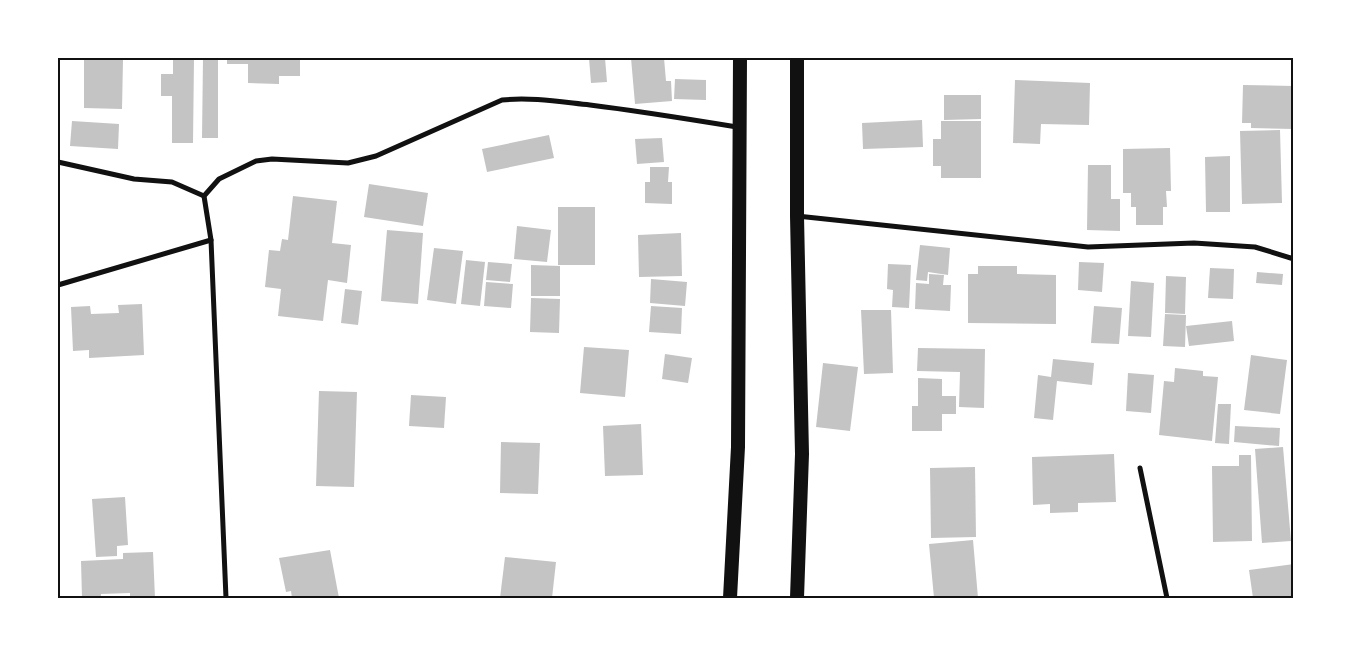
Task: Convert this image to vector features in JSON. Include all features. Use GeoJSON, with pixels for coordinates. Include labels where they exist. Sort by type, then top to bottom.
{"type":"FeatureCollection","features":[{"type":"Feature","properties":{"kind":"highway"},"geometry":{"type":"LineString","coordinates":[[730,598],[738,447],[740,58]]}},
{"type":"Feature","properties":{"kind":"highway"},"geometry":{"type":"LineString","coordinates":[[797,58],[797,216],[802,454],[797,598]]}},
{"type":"Feature","properties":{"kind":"street"},"geometry":{"type":"LineString","coordinates":[[204,196],[219,179],[256,161],[272,159],[348,163],[358,161],[376,156],[502,100],[522,98],[642,111],[740,128]]}},
{"type":"Feature","properties":{"kind":"street"},"geometry":{"type":"LineString","coordinates":[[58,162],[134,179],[172,182],[204,196]]}},
{"type":"Feature","properties":{"kind":"street"},"geometry":{"type":"LineString","coordinates":[[204,196],[211,240],[226,598]]}},
{"type":"Feature","properties":{"kind":"street"},"geometry":{"type":"LineString","coordinates":[[797,216],[1088,247],[1194,243],[1255,247],[1294,258]]}},
{"type":"Feature","properties":{"kind":"street"},"geometry":{"type":"LineString","coordinates":[[58,285],[211,240]]}},
{"type":"Feature","properties":{"kind":"street"},"geometry":{"type":"LineString","coordinates":[[1140,468],[1166,598]]}},
{"type":"Feature","properties":{"kind":"building"},"geometry":{"type":"Polygon","coordinates":[[[173,58],[194,58],[193,143],[172,143],[172,96],[161,96],[161,74],[173,74],[173,58]]]}},
{"type":"Feature","properties":{"kind":"building"},"geometry":{"type":"Polygon","coordinates":[[[203,58],[218,58],[218,138],[202,138],[203,58]]]}},
{"type":"Feature","properties":{"kind":"building"},"geometry":{"type":"Polygon","coordinates":[[[227,58],[300,58],[300,76],[279,76],[279,84],[248,83],[248,64],[227,64],[227,58]]]}},
{"type":"Feature","properties":{"kind":"building"},"geometry":{"type":"Polygon","coordinates":[[[589,58],[605,58],[607,82],[591,83],[589,58]]]}},
{"type":"Feature","properties":{"kind":"building"},"geometry":{"type":"Polygon","coordinates":[[[631,58],[664,58],[666,81],[671,81],[672,101],[635,104],[631,58]]]}},
{"type":"Feature","properties":{"kind":"building"},"geometry":{"type":"Polygon","coordinates":[[[84,59],[123,60],[122,109],[84,108],[84,59]]]}},
{"type":"Feature","properties":{"kind":"building"},"geometry":{"type":"Polygon","coordinates":[[[675,79],[706,80],[706,100],[674,99],[675,79]]]}},
{"type":"Feature","properties":{"kind":"building"},"geometry":{"type":"Polygon","coordinates":[[[1015,80],[1090,83],[1089,125],[1041,124],[1040,144],[1013,143],[1015,80]]]}},
{"type":"Feature","properties":{"kind":"building"},"geometry":{"type":"Polygon","coordinates":[[[1243,85],[1294,86],[1294,129],[1251,128],[1251,123],[1242,123],[1243,85]]]}},
{"type":"Feature","properties":{"kind":"building"},"geometry":{"type":"Polygon","coordinates":[[[944,95],[981,95],[981,119],[944,120],[944,95]]]}},
{"type":"Feature","properties":{"kind":"building"},"geometry":{"type":"Polygon","coordinates":[[[922,120],[923,147],[863,149],[862,123],[922,120]]]}},
{"type":"Feature","properties":{"kind":"building"},"geometry":{"type":"Polygon","coordinates":[[[72,121],[119,124],[118,149],[70,146],[72,121]]]}},
{"type":"Feature","properties":{"kind":"building"},"geometry":{"type":"Polygon","coordinates":[[[941,121],[981,121],[981,178],[941,178],[941,166],[933,166],[933,139],[941,139],[941,121]]]}},
{"type":"Feature","properties":{"kind":"building"},"geometry":{"type":"Polygon","coordinates":[[[1280,130],[1282,203],[1242,204],[1240,131],[1280,130]]]}},
{"type":"Feature","properties":{"kind":"building"},"geometry":{"type":"Polygon","coordinates":[[[549,135],[554,158],[487,172],[482,149],[549,135]]]}},
{"type":"Feature","properties":{"kind":"building"},"geometry":{"type":"Polygon","coordinates":[[[662,138],[664,162],[637,164],[635,139],[662,138]]]}},
{"type":"Feature","properties":{"kind":"building"},"geometry":{"type":"Polygon","coordinates":[[[1170,148],[1171,191],[1166,191],[1167,207],[1163,207],[1163,225],[1136,225],[1136,207],[1131,207],[1131,193],[1123,193],[1123,149],[1170,148]]]}},
{"type":"Feature","properties":{"kind":"building"},"geometry":{"type":"Polygon","coordinates":[[[1230,156],[1230,212],[1206,212],[1205,157],[1230,156]]]}},
{"type":"Feature","properties":{"kind":"building"},"geometry":{"type":"Polygon","coordinates":[[[1088,165],[1111,165],[1111,199],[1120,199],[1120,231],[1087,230],[1088,165]]]}},
{"type":"Feature","properties":{"kind":"building"},"geometry":{"type":"Polygon","coordinates":[[[650,167],[669,167],[668,182],[672,182],[672,204],[645,203],[645,182],[650,182],[650,167]]]}},
{"type":"Feature","properties":{"kind":"building"},"geometry":{"type":"Polygon","coordinates":[[[369,184],[428,193],[423,226],[364,217],[369,184]]]}},
{"type":"Feature","properties":{"kind":"building"},"geometry":{"type":"Polygon","coordinates":[[[293,196],[337,201],[332,243],[351,245],[347,283],[328,280],[323,321],[278,316],[281,289],[265,287],[269,250],[280,251],[282,239],[288,240],[293,196]]]}},
{"type":"Feature","properties":{"kind":"building"},"geometry":{"type":"Polygon","coordinates":[[[558,207],[595,207],[595,265],[558,265],[558,207]]]}},
{"type":"Feature","properties":{"kind":"building"},"geometry":{"type":"Polygon","coordinates":[[[517,226],[551,230],[547,262],[514,259],[517,226]]]}},
{"type":"Feature","properties":{"kind":"building"},"geometry":{"type":"Polygon","coordinates":[[[387,230],[423,233],[418,304],[381,301],[387,230]]]}},
{"type":"Feature","properties":{"kind":"building"},"geometry":{"type":"Polygon","coordinates":[[[681,233],[682,276],[639,277],[638,235],[681,233]]]}},
{"type":"Feature","properties":{"kind":"building"},"geometry":{"type":"Polygon","coordinates":[[[920,245],[950,248],[948,275],[928,272],[927,281],[916,280],[920,245]]]}},
{"type":"Feature","properties":{"kind":"building"},"geometry":{"type":"Polygon","coordinates":[[[434,248],[463,251],[456,304],[427,300],[434,248]]]}},
{"type":"Feature","properties":{"kind":"building"},"geometry":{"type":"Polygon","coordinates":[[[466,260],[485,262],[480,306],[461,304],[466,260]]]}},
{"type":"Feature","properties":{"kind":"building"},"geometry":{"type":"Polygon","coordinates":[[[488,262],[512,264],[510,282],[486,280],[488,262]]]}},
{"type":"Feature","properties":{"kind":"building"},"geometry":{"type":"Polygon","coordinates":[[[1079,262],[1104,263],[1102,292],[1078,290],[1079,262]]]}},
{"type":"Feature","properties":{"kind":"building"},"geometry":{"type":"Polygon","coordinates":[[[888,264],[911,265],[909,308],[892,307],[893,290],[887,289],[888,264]]]}},
{"type":"Feature","properties":{"kind":"building"},"geometry":{"type":"Polygon","coordinates":[[[531,265],[560,266],[560,296],[531,296],[531,265]]]}},
{"type":"Feature","properties":{"kind":"building"},"geometry":{"type":"Polygon","coordinates":[[[978,266],[1017,266],[1017,274],[1056,275],[1056,324],[968,323],[968,274],[978,274],[978,266]]]}},
{"type":"Feature","properties":{"kind":"building"},"geometry":{"type":"Polygon","coordinates":[[[1210,268],[1234,269],[1233,299],[1208,298],[1210,268]]]}},
{"type":"Feature","properties":{"kind":"building"},"geometry":{"type":"Polygon","coordinates":[[[1257,272],[1283,274],[1282,285],[1256,283],[1257,272]]]}},
{"type":"Feature","properties":{"kind":"building"},"geometry":{"type":"Polygon","coordinates":[[[929,274],[944,275],[943,285],[951,285],[950,311],[915,309],[916,283],[929,284],[929,274]]]}},
{"type":"Feature","properties":{"kind":"building"},"geometry":{"type":"Polygon","coordinates":[[[1166,276],[1186,277],[1185,314],[1165,313],[1166,276]]]}},
{"type":"Feature","properties":{"kind":"building"},"geometry":{"type":"Polygon","coordinates":[[[651,279],[687,282],[685,306],[650,303],[651,279]]]}},
{"type":"Feature","properties":{"kind":"building"},"geometry":{"type":"Polygon","coordinates":[[[1131,281],[1154,283],[1151,337],[1128,336],[1131,281]]]}},
{"type":"Feature","properties":{"kind":"building"},"geometry":{"type":"Polygon","coordinates":[[[486,282],[513,284],[511,308],[484,306],[486,282]]]}},
{"type":"Feature","properties":{"kind":"building"},"geometry":{"type":"Polygon","coordinates":[[[345,289],[362,291],[358,325],[341,323],[345,289]]]}},
{"type":"Feature","properties":{"kind":"building"},"geometry":{"type":"Polygon","coordinates":[[[531,298],[560,299],[559,333],[530,332],[531,298]]]}},
{"type":"Feature","properties":{"kind":"building"},"geometry":{"type":"Polygon","coordinates":[[[142,304],[144,355],[89,358],[89,350],[73,351],[71,307],[90,306],[91,314],[119,313],[118,305],[142,304]]]}},
{"type":"Feature","properties":{"kind":"building"},"geometry":{"type":"Polygon","coordinates":[[[651,306],[682,308],[681,334],[649,332],[651,306]]]}},
{"type":"Feature","properties":{"kind":"building"},"geometry":{"type":"Polygon","coordinates":[[[1094,306],[1122,308],[1119,344],[1091,343],[1094,306]]]}},
{"type":"Feature","properties":{"kind":"building"},"geometry":{"type":"Polygon","coordinates":[[[861,310],[891,310],[893,373],[864,374],[861,310]]]}},
{"type":"Feature","properties":{"kind":"building"},"geometry":{"type":"Polygon","coordinates":[[[1165,314],[1186,315],[1185,347],[1163,346],[1165,314]]]}},
{"type":"Feature","properties":{"kind":"building"},"geometry":{"type":"Polygon","coordinates":[[[1232,321],[1234,341],[1189,346],[1186,326],[1232,321]]]}},
{"type":"Feature","properties":{"kind":"building"},"geometry":{"type":"Polygon","coordinates":[[[584,347],[629,350],[625,397],[580,393],[584,347]]]}},
{"type":"Feature","properties":{"kind":"building"},"geometry":{"type":"Polygon","coordinates":[[[918,348],[985,349],[984,408],[959,407],[960,372],[917,371],[918,348]]]}},
{"type":"Feature","properties":{"kind":"building"},"geometry":{"type":"Polygon","coordinates":[[[665,354],[692,358],[688,383],[662,379],[665,354]]]}},
{"type":"Feature","properties":{"kind":"building"},"geometry":{"type":"Polygon","coordinates":[[[1251,355],[1287,360],[1280,414],[1244,410],[1251,355]]]}},
{"type":"Feature","properties":{"kind":"building"},"geometry":{"type":"Polygon","coordinates":[[[1053,359],[1094,363],[1092,385],[1057,381],[1053,420],[1034,418],[1038,375],[1051,377],[1053,359]]]}},
{"type":"Feature","properties":{"kind":"building"},"geometry":{"type":"Polygon","coordinates":[[[823,363],[858,367],[850,431],[816,427],[823,363]]]}},
{"type":"Feature","properties":{"kind":"building"},"geometry":{"type":"Polygon","coordinates":[[[1175,368],[1203,371],[1203,376],[1218,377],[1212,441],[1159,435],[1164,381],[1174,382],[1175,368]]]}},
{"type":"Feature","properties":{"kind":"building"},"geometry":{"type":"Polygon","coordinates":[[[1128,373],[1154,375],[1151,413],[1126,411],[1128,373]]]}},
{"type":"Feature","properties":{"kind":"building"},"geometry":{"type":"Polygon","coordinates":[[[918,378],[942,379],[942,396],[956,396],[956,414],[942,414],[942,431],[912,431],[912,406],[918,406],[918,378]]]}},
{"type":"Feature","properties":{"kind":"building"},"geometry":{"type":"Polygon","coordinates":[[[319,391],[357,392],[354,487],[316,486],[319,391]]]}},
{"type":"Feature","properties":{"kind":"building"},"geometry":{"type":"Polygon","coordinates":[[[411,395],[446,397],[444,428],[409,426],[411,395]]]}},
{"type":"Feature","properties":{"kind":"building"},"geometry":{"type":"Polygon","coordinates":[[[1218,404],[1231,404],[1229,444],[1215,443],[1218,404]]]}},
{"type":"Feature","properties":{"kind":"building"},"geometry":{"type":"Polygon","coordinates":[[[641,424],[643,475],[605,476],[603,426],[641,424]]]}},
{"type":"Feature","properties":{"kind":"building"},"geometry":{"type":"Polygon","coordinates":[[[1235,426],[1280,428],[1279,446],[1234,442],[1235,426]]]}},
{"type":"Feature","properties":{"kind":"building"},"geometry":{"type":"Polygon","coordinates":[[[501,442],[540,443],[538,494],[500,493],[501,442]]]}},
{"type":"Feature","properties":{"kind":"building"},"geometry":{"type":"Polygon","coordinates":[[[1283,447],[1291,541],[1262,543],[1255,449],[1283,447]]]}},
{"type":"Feature","properties":{"kind":"building"},"geometry":{"type":"Polygon","coordinates":[[[1114,454],[1116,502],[1078,503],[1078,512],[1050,513],[1050,504],[1033,505],[1032,457],[1114,454]]]}},
{"type":"Feature","properties":{"kind":"building"},"geometry":{"type":"Polygon","coordinates":[[[1239,455],[1251,455],[1252,541],[1213,542],[1212,466],[1239,466],[1239,455]]]}},
{"type":"Feature","properties":{"kind":"building"},"geometry":{"type":"Polygon","coordinates":[[[975,467],[976,537],[931,538],[930,468],[975,467]]]}},
{"type":"Feature","properties":{"kind":"building"},"geometry":{"type":"Polygon","coordinates":[[[125,497],[128,545],[117,546],[117,556],[96,557],[92,499],[125,497]]]}},
{"type":"Feature","properties":{"kind":"building"},"geometry":{"type":"Polygon","coordinates":[[[973,540],[978,598],[934,598],[929,544],[973,540]]]}},
{"type":"Feature","properties":{"kind":"building"},"geometry":{"type":"Polygon","coordinates":[[[330,550],[339,598],[292,598],[291,591],[286,592],[279,558],[330,550]]]}},
{"type":"Feature","properties":{"kind":"building"},"geometry":{"type":"Polygon","coordinates":[[[153,552],[155,598],[130,598],[130,593],[101,594],[101,598],[82,598],[81,561],[123,559],[123,553],[153,552]]]}},
{"type":"Feature","properties":{"kind":"building"},"geometry":{"type":"Polygon","coordinates":[[[505,557],[556,562],[552,598],[500,598],[505,557]]]}},
{"type":"Feature","properties":{"kind":"building"},"geometry":{"type":"Polygon","coordinates":[[[1294,564],[1294,598],[1253,598],[1249,570],[1294,564]]]}}]}
